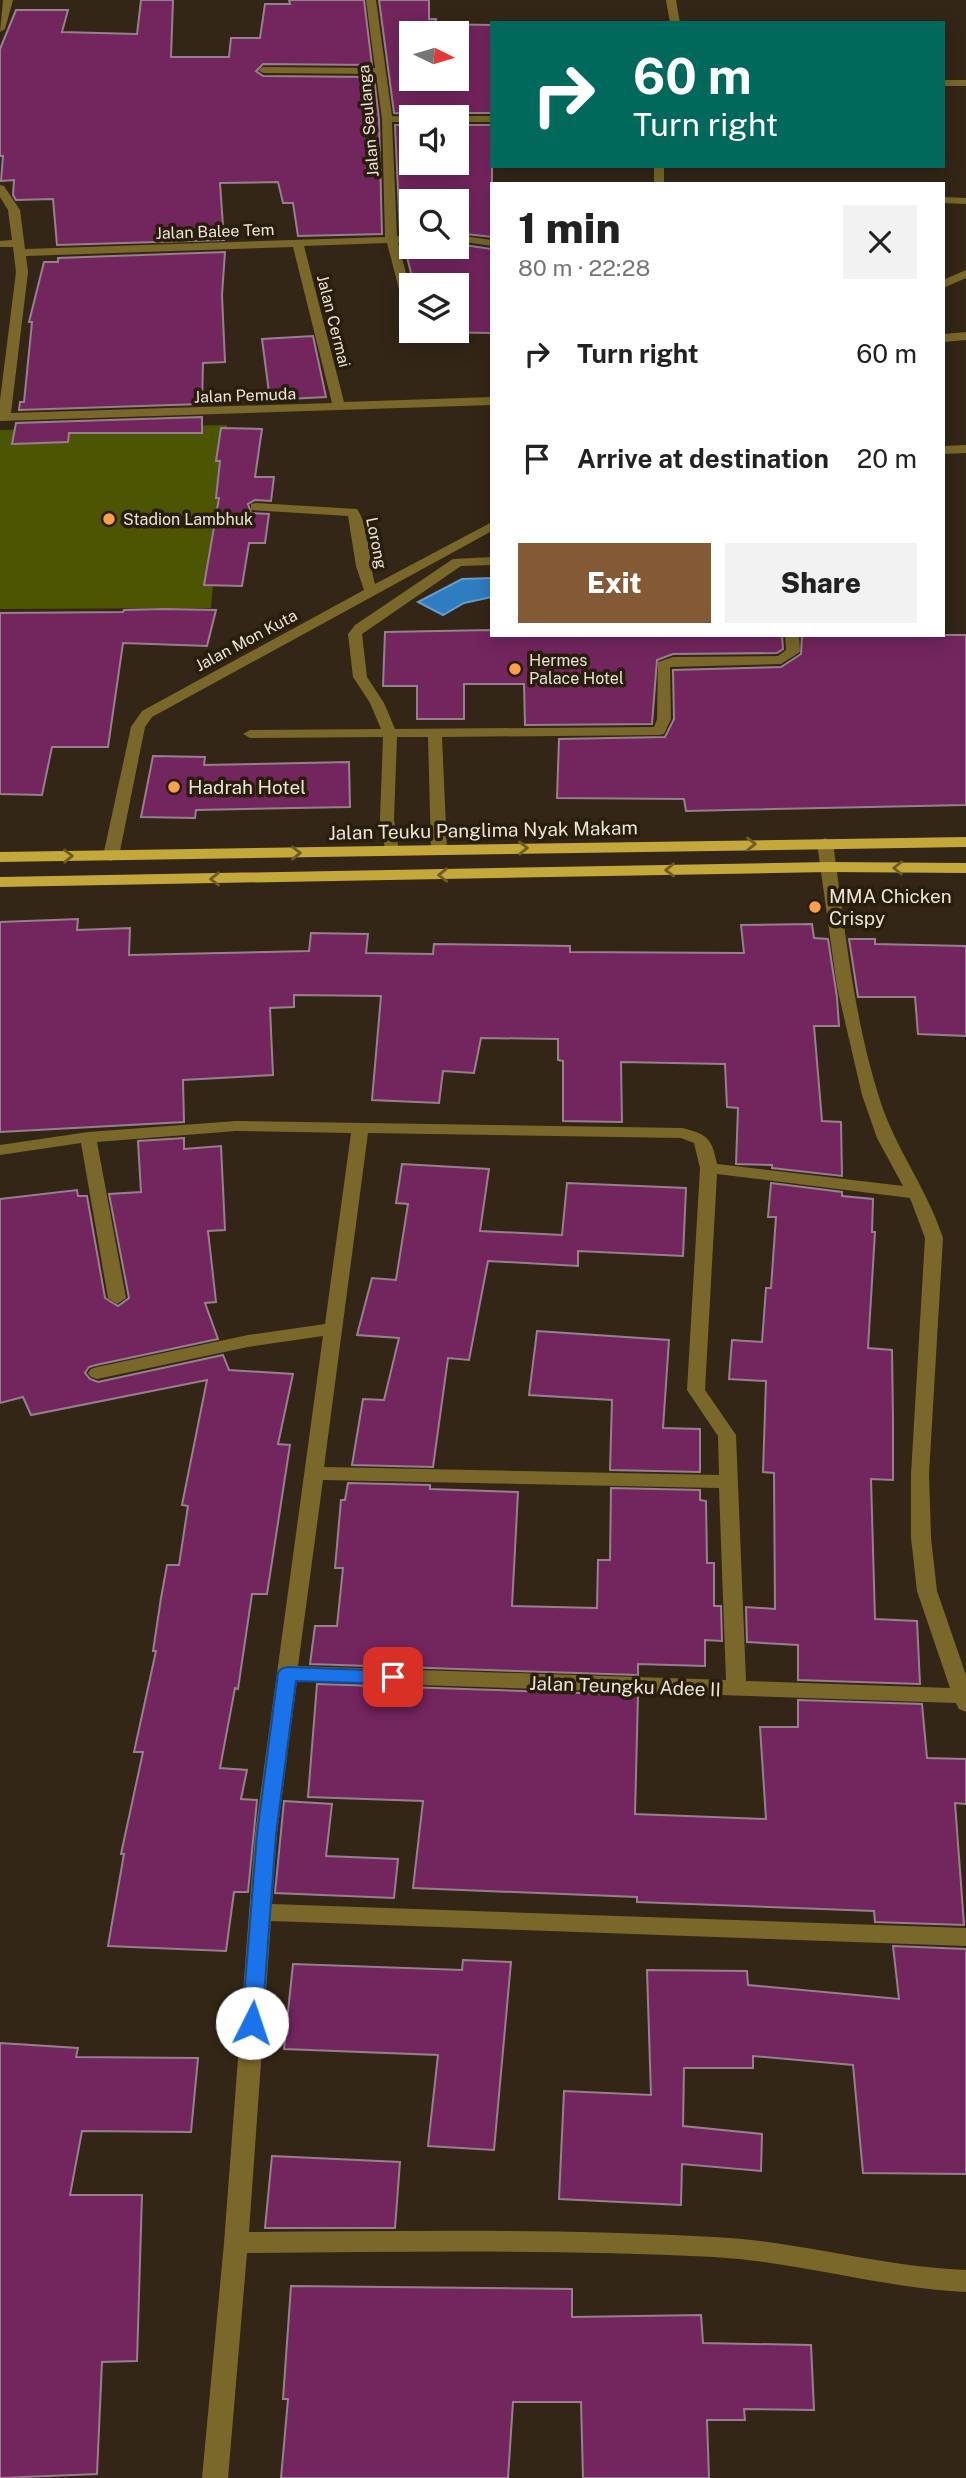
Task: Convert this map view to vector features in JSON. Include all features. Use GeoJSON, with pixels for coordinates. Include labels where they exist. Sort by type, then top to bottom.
{"type":"FeatureCollection","features":[{"type":"Feature","properties":{"kind":"main road","name":"Jalan Teuku Panglima Nyak Makam"},"geometry":{"type":"LineString","coordinates":[[0,857],[966,842]]}},
{"type":"Feature","properties":{"kind":"main road"},"geometry":{"type":"LineString","coordinates":[[377,876],[384,852]]}},
{"type":"Feature","properties":{"kind":"main road"},"geometry":{"type":"LineString","coordinates":[[0,883],[829,867],[966,867]]}},
{"type":"Feature","properties":{"kind":"street"},"geometry":{"type":"LineString","coordinates":[[0,29],[8,0]]}},
{"type":"Feature","properties":{"kind":"street","name":"Jalan Seulanga"},"geometry":{"type":"LineString","coordinates":[[370,0],[387,119],[391,239],[400,273]]}},
{"type":"Feature","properties":{"kind":"street"},"geometry":{"type":"LineString","coordinates":[[671,0],[675,21]]}},
{"type":"Feature","properties":{"kind":"street"},"geometry":{"type":"LineString","coordinates":[[263,70],[380,71]]}},
{"type":"Feature","properties":{"kind":"street"},"geometry":{"type":"LineString","coordinates":[[945,83],[966,83]]}},
{"type":"Feature","properties":{"kind":"street"},"geometry":{"type":"LineString","coordinates":[[387,119],[399,119]]}},
{"type":"Feature","properties":{"kind":"street"},"geometry":{"type":"LineString","coordinates":[[469,119],[490,119]]}},
{"type":"Feature","properties":{"kind":"street"},"geometry":{"type":"LineString","coordinates":[[0,188],[14,210],[22,272],[2,417]]}},
{"type":"Feature","properties":{"kind":"street"},"geometry":{"type":"LineString","coordinates":[[945,200],[966,201]]}},
{"type":"Feature","properties":{"kind":"street","name":"Jalan Balee Tem"},"geometry":{"type":"LineString","coordinates":[[0,244],[19,248],[298,244],[399,239]]}},
{"type":"Feature","properties":{"kind":"street"},"geometry":{"type":"LineString","coordinates":[[469,240],[490,243]]}},
{"type":"Feature","properties":{"kind":"street","name":"Jalan Cermai"},"geometry":{"type":"LineString","coordinates":[[298,244],[339,407]]}},
{"type":"Feature","properties":{"kind":"street"},"geometry":{"type":"LineString","coordinates":[[945,284],[966,273]]}},
{"type":"Feature","properties":{"kind":"street"},"geometry":{"type":"LineString","coordinates":[[0,323],[17,323]]}},
{"type":"Feature","properties":{"kind":"street"},"geometry":{"type":"LineString","coordinates":[[945,338],[966,336]]}},
{"type":"Feature","properties":{"kind":"street","name":"Jalan Pemuda"},"geometry":{"type":"LineString","coordinates":[[2,417],[490,401]]}},
{"type":"Feature","properties":{"kind":"street"},"geometry":{"type":"LineString","coordinates":[[945,450],[966,449]]}},
{"type":"Feature","properties":{"kind":"street","name":"Lorong"},"geometry":{"type":"LineString","coordinates":[[256,507],[352,512],[356,517],[363,566],[371,592]]}},
{"type":"Feature","properties":{"kind":"street","name":"Jalan Mon Kuta"},"geometry":{"type":"LineString","coordinates":[[111,856],[138,727],[147,714],[490,527]]}},
{"type":"Feature","properties":{"kind":"street"},"geometry":{"type":"LineString","coordinates":[[384,852],[390,734],[377,704],[360,677],[355,634],[458,562],[490,561]]}},
{"type":"Feature","properties":{"kind":"street"},"geometry":{"type":"LineString","coordinates":[[250,734],[659,731],[664,719],[663,665],[673,661],[780,660],[793,652],[792,637]]}},
{"type":"Feature","properties":{"kind":"street"},"geometry":{"type":"LineString","coordinates":[[435,732],[439,850]]}},
{"type":"Feature","properties":{"kind":"street"},"geometry":{"type":"LineString","coordinates":[[825,843],[845,987],[870,1095],[885,1138],[925,1210],[934,1238],[920,1474],[921,1538],[927,1591],[964,1700]]}},
{"type":"Feature","properties":{"kind":"street"},"geometry":{"type":"LineString","coordinates":[[0,1150],[88,1137],[225,1126],[682,1133],[700,1139],[705,1147],[709,1168],[696,1390],[725,1429],[730,1482],[736,1690]]}},
{"type":"Feature","properties":{"kind":"street"},"geometry":{"type":"LineString","coordinates":[[215,2478],[236,2244],[266,1834],[302,1581],[313,1473],[359,1128]]}},
{"type":"Feature","properties":{"kind":"street"},"geometry":{"type":"LineString","coordinates":[[88,1137],[117,1298]]}},
{"type":"Feature","properties":{"kind":"street"},"geometry":{"type":"LineString","coordinates":[[709,1168],[915,1193]]}},
{"type":"Feature","properties":{"kind":"street"},"geometry":{"type":"LineString","coordinates":[[96,1373],[248,1341],[332,1329]]}},
{"type":"Feature","properties":{"kind":"street"},"geometry":{"type":"LineString","coordinates":[[313,1473],[730,1482]]}},
{"type":"Feature","properties":{"kind":"street","name":"Jalan Teungku Adee II"},"geometry":{"type":"LineString","coordinates":[[287,1673],[964,1700]]}},
{"type":"Feature","properties":{"kind":"street"},"geometry":{"type":"LineString","coordinates":[[260,1913],[966,1937]]}},
{"type":"Feature","properties":{"kind":"street"},"geometry":{"type":"LineString","coordinates":[[236,2244],[468,2241],[715,2247],[746,2249],[903,2276],[966,2281]]}},
{"type":"Feature","properties":{"kind":"green space","name":"Stadion Lambhuk"},"geometry":{"type":"Polygon","coordinates":[[[227,425],[211,608],[0,609],[0,430],[227,425]]]}},
{"type":"Feature","properties":{"kind":"water"},"geometry":{"type":"Polygon","coordinates":[[[490,578],[490,597],[464,603],[443,615],[418,602],[462,579],[490,578]]]}},
{"type":"Feature","properties":{"kind":"building"},"geometry":{"type":"Polygon","coordinates":[[[141,0],[173,0],[171,57],[229,57],[231,38],[260,38],[265,4],[290,4],[289,0],[364,0],[372,65],[263,64],[256,71],[263,76],[374,77],[379,119],[382,234],[298,236],[293,203],[283,203],[278,182],[220,183],[224,240],[57,245],[53,199],[16,200],[13,195],[14,180],[1,181],[3,156],[0,156],[0,49],[16,10],[68,10],[62,32],[137,34],[141,0]]]}},
{"type":"Feature","properties":{"kind":"building"},"geometry":{"type":"Polygon","coordinates":[[[379,0],[429,0],[429,19],[436,19],[399,21],[399,91],[469,91],[469,25],[490,25],[490,113],[469,113],[469,105],[399,105],[399,113],[394,113],[379,0]]]}},
{"type":"Feature","properties":{"kind":"building"},"geometry":{"type":"Polygon","coordinates":[[[395,125],[399,125],[399,175],[469,175],[469,125],[490,125],[490,237],[469,234],[469,189],[399,189],[399,211],[395,125]]]}},
{"type":"Feature","properties":{"kind":"building"},"geometry":{"type":"Polygon","coordinates":[[[469,246],[490,249],[490,333],[469,333],[469,273],[411,273],[408,259],[469,259],[469,246]]]}},
{"type":"Feature","properties":{"kind":"building"},"geometry":{"type":"Polygon","coordinates":[[[225,252],[222,295],[225,362],[203,363],[202,404],[19,410],[20,402],[24,402],[32,322],[29,322],[44,262],[58,262],[58,258],[225,252]]]}},
{"type":"Feature","properties":{"kind":"building"},"geometry":{"type":"Polygon","coordinates":[[[313,336],[326,397],[270,400],[262,339],[313,336]]]}},
{"type":"Feature","properties":{"kind":"building"},"geometry":{"type":"Polygon","coordinates":[[[202,417],[202,433],[69,433],[68,442],[12,444],[16,423],[202,417]]]}},
{"type":"Feature","properties":{"kind":"building"},"geometry":{"type":"Polygon","coordinates":[[[221,428],[262,429],[255,477],[274,477],[271,501],[255,500],[248,504],[251,513],[269,514],[265,543],[249,543],[242,586],[204,585],[219,498],[216,498],[220,461],[216,461],[221,428]]]}},
{"type":"Feature","properties":{"kind":"building"},"geometry":{"type":"Polygon","coordinates":[[[216,610],[207,646],[123,643],[108,747],[52,747],[42,795],[0,794],[0,613],[216,610]]]}},
{"type":"Feature","properties":{"kind":"building","name":"Hermes Palace Hotel"},"geometry":{"type":"Polygon","coordinates":[[[490,630],[490,637],[782,637],[783,649],[777,653],[673,654],[657,660],[652,724],[525,725],[524,684],[464,684],[464,719],[417,719],[417,686],[383,686],[385,632],[490,630]]]}},
{"type":"Feature","properties":{"kind":"building"},"geometry":{"type":"Polygon","coordinates":[[[966,635],[966,805],[686,811],[684,799],[557,798],[559,739],[665,737],[674,719],[673,670],[781,667],[801,654],[802,637],[966,635]]]}},
{"type":"Feature","properties":{"kind":"building"},"geometry":{"type":"Polygon","coordinates":[[[153,756],[205,757],[204,765],[349,762],[350,807],[196,810],[195,818],[141,817],[153,756]]]}},
{"type":"Feature","properties":{"kind":"building"},"geometry":{"type":"Polygon","coordinates":[[[78,919],[77,930],[130,928],[129,955],[309,951],[311,933],[368,934],[366,953],[433,954],[434,944],[570,946],[570,952],[744,953],[741,925],[812,924],[814,938],[828,939],[837,997],[839,1026],[814,1026],[822,1121],[841,1122],[842,1176],[772,1168],[772,1165],[736,1164],[738,1108],[727,1107],[725,1064],[621,1062],[622,1122],[563,1121],[563,1061],[558,1060],[558,1039],[481,1038],[474,1073],[443,1071],[439,1103],[372,1100],[381,996],[294,995],[294,1007],[270,1008],[273,1075],[183,1080],[184,1122],[0,1132],[0,922],[78,919]]]}},
{"type":"Feature","properties":{"kind":"building"},"geometry":{"type":"Polygon","coordinates":[[[849,939],[875,939],[875,944],[966,946],[966,1036],[918,1034],[915,997],[858,997],[849,939]]]}},
{"type":"Feature","properties":{"kind":"building"},"geometry":{"type":"Polygon","coordinates":[[[184,1138],[184,1149],[221,1146],[225,1230],[208,1231],[216,1302],[205,1303],[218,1339],[96,1365],[89,1367],[85,1373],[98,1382],[223,1355],[229,1370],[293,1374],[278,1444],[290,1445],[267,1594],[252,1594],[238,1689],[235,1688],[220,1768],[247,1770],[241,1799],[257,1800],[248,1892],[234,1892],[226,1951],[108,1946],[124,1854],[121,1854],[143,1752],[134,1752],[156,1651],[153,1651],[167,1565],[179,1565],[188,1506],[182,1505],[207,1380],[31,1415],[23,1397],[0,1403],[0,1199],[77,1190],[78,1196],[87,1196],[105,1298],[118,1306],[129,1298],[109,1194],[141,1192],[138,1141],[184,1138]]]}},
{"type":"Feature","properties":{"kind":"building"},"geometry":{"type":"Polygon","coordinates":[[[402,1164],[489,1169],[480,1231],[562,1235],[567,1183],[686,1188],[683,1256],[578,1251],[578,1266],[488,1261],[469,1360],[448,1358],[433,1467],[352,1465],[363,1399],[384,1400],[399,1338],[357,1335],[372,1278],[396,1280],[408,1204],[396,1203],[402,1164]]]}},
{"type":"Feature","properties":{"kind":"building"},"geometry":{"type":"Polygon","coordinates":[[[771,1183],[842,1192],[842,1196],[873,1199],[872,1232],[875,1232],[868,1348],[892,1350],[893,1420],[893,1480],[871,1479],[875,1619],[917,1621],[920,1684],[798,1680],[798,1645],[747,1642],[746,1607],[775,1609],[774,1473],[763,1472],[766,1381],[729,1379],[732,1340],[762,1342],[766,1288],[771,1288],[776,1217],[768,1217],[771,1183]]]}},
{"type":"Feature","properties":{"kind":"building"},"geometry":{"type":"Polygon","coordinates":[[[537,1331],[669,1340],[663,1428],[700,1429],[700,1472],[610,1470],[612,1400],[529,1395],[537,1331]]]}},
{"type":"Feature","properties":{"kind":"building"},"geometry":{"type":"Polygon","coordinates":[[[348,1483],[430,1485],[430,1489],[518,1492],[512,1606],[597,1608],[598,1560],[610,1560],[611,1488],[700,1490],[700,1500],[706,1501],[707,1563],[714,1563],[714,1606],[721,1606],[722,1641],[705,1640],[705,1666],[638,1664],[638,1675],[310,1664],[315,1626],[337,1626],[343,1568],[335,1568],[341,1500],[345,1500],[348,1483]]]}},
{"type":"Feature","properties":{"kind":"building"},"geometry":{"type":"Polygon","coordinates":[[[317,1684],[638,1695],[635,1814],[766,1819],[760,1727],[798,1727],[798,1700],[922,1704],[927,1758],[966,1759],[966,1804],[955,1803],[964,1925],[875,1922],[874,1911],[637,1902],[637,1897],[413,1888],[423,1801],[308,1797],[317,1684]]]}},
{"type":"Feature","properties":{"kind":"building"},"geometry":{"type":"Polygon","coordinates":[[[284,1801],[332,1804],[326,1856],[398,1859],[394,1898],[275,1893],[284,1801]]]}},
{"type":"Feature","properties":{"kind":"building"},"geometry":{"type":"Polygon","coordinates":[[[893,1946],[966,1949],[966,2174],[863,2173],[853,2065],[753,2056],[753,2068],[684,2068],[683,2126],[762,2134],[761,2171],[682,2164],[681,2205],[559,2199],[564,2091],[651,2095],[647,1970],[747,1971],[748,1985],[899,1999],[893,1946]]]}},
{"type":"Feature","properties":{"kind":"building"},"geometry":{"type":"Polygon","coordinates":[[[463,1960],[511,1962],[494,2150],[428,2146],[438,2055],[284,2049],[293,1964],[462,1970],[463,1960]]]}},
{"type":"Feature","properties":{"kind":"building"},"geometry":{"type":"Polygon","coordinates":[[[0,2043],[78,2048],[76,2057],[198,2058],[191,2132],[82,2131],[70,2195],[142,2195],[137,2361],[102,2362],[97,2474],[0,2478],[0,2043]]]}},
{"type":"Feature","properties":{"kind":"building"},"geometry":{"type":"Polygon","coordinates":[[[272,2156],[400,2162],[395,2228],[265,2228],[272,2156]]]}},
{"type":"Feature","properties":{"kind":"building"},"geometry":{"type":"Polygon","coordinates":[[[291,2286],[572,2289],[572,2317],[701,2315],[703,2343],[811,2345],[814,2410],[744,2409],[745,2420],[707,2420],[709,2478],[583,2478],[581,2402],[513,2402],[508,2478],[281,2478],[288,2399],[283,2399],[291,2286]]]}},
{"type":"Feature","properties":{"kind":"place","name":"Stadion Lambhuk"},"geometry":{"type":"Point","coordinates":[109,519]}},
{"type":"Feature","properties":{"kind":"place","name":"Hermes Palace Hotel"},"geometry":{"type":"Point","coordinates":[515,669]}},
{"type":"Feature","properties":{"kind":"place","name":"Hadrah Hotel"},"geometry":{"type":"Point","coordinates":[174,787]}},
{"type":"Feature","properties":{"kind":"place","name":"MMA Chicken Crispy"},"geometry":{"type":"Point","coordinates":[815,907]}},
{"type":"Feature","properties":{"kind":"route"},"geometry":{"type":"LineString","coordinates":[[252,2023],[266,1834],[287,1673],[393,1677]]}}]}
